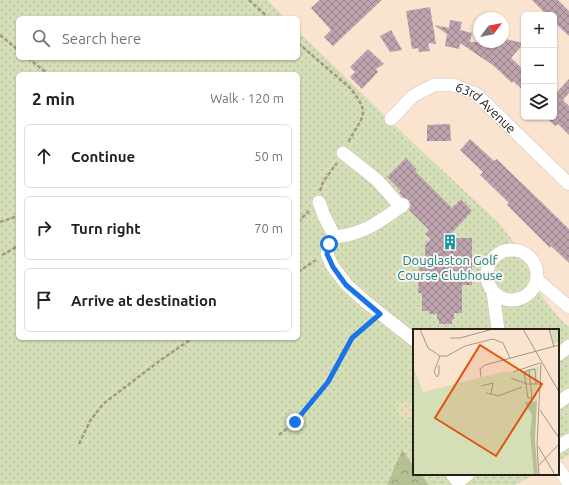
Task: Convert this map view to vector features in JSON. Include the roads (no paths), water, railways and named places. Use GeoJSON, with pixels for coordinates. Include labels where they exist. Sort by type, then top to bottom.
{"type":"FeatureCollection","features":[{"type":"Feature","properties":{"kind":"street","name":"63rd Avenue"},"geometry":{"type":"LineString","coordinates":[[391,119],[413,96],[434,85],[454,85],[476,94],[569,184]]}},
{"type":"Feature","properties":{"kind":"street"},"geometry":{"type":"LineString","coordinates":[[343,154],[377,180],[402,206],[375,225],[360,232],[335,237],[329,244],[327,254],[333,267],[346,285],[413,339]]}},
{"type":"Feature","properties":{"kind":"street"},"geometry":{"type":"LineString","coordinates":[[319,202],[324,216],[335,237]]}},
{"type":"Feature","properties":{"kind":"street"},"geometry":{"type":"LineString","coordinates":[[505,250],[518,250],[530,256],[535,263],[538,272],[537,280],[534,288],[529,294],[515,301],[507,300],[493,292],[488,285],[486,276],[487,268],[491,260],[497,254],[505,250]]}},
{"type":"Feature","properties":{"kind":"street"},"geometry":{"type":"LineString","coordinates":[[537,280],[569,307]]}},
{"type":"Feature","properties":{"kind":"street"},"geometry":{"type":"LineString","coordinates":[[493,292],[498,329]]}},
{"type":"Feature","properties":{"kind":"street"},"geometry":{"type":"LineString","coordinates":[[559,354],[569,346]]}},
{"type":"Feature","properties":{"kind":"street"},"geometry":{"type":"LineString","coordinates":[[559,402],[569,395]]}},
{"type":"Feature","properties":{"kind":"street"},"geometry":{"type":"LineString","coordinates":[[559,446],[569,440]]}},
{"type":"Feature","properties":{"kind":"street"},"geometry":{"type":"LineString","coordinates":[[559,470],[568,484]]}},
{"type":"Feature","properties":{"kind":"street"},"geometry":{"type":"LineString","coordinates":[[453,475],[458,482],[467,475]]}},
{"type":"Feature","properties":{"kind":"place","name":"Douglaston Golf Course Clubhouse"},"geometry":{"type":"Point","coordinates":[450,242]}}]}
